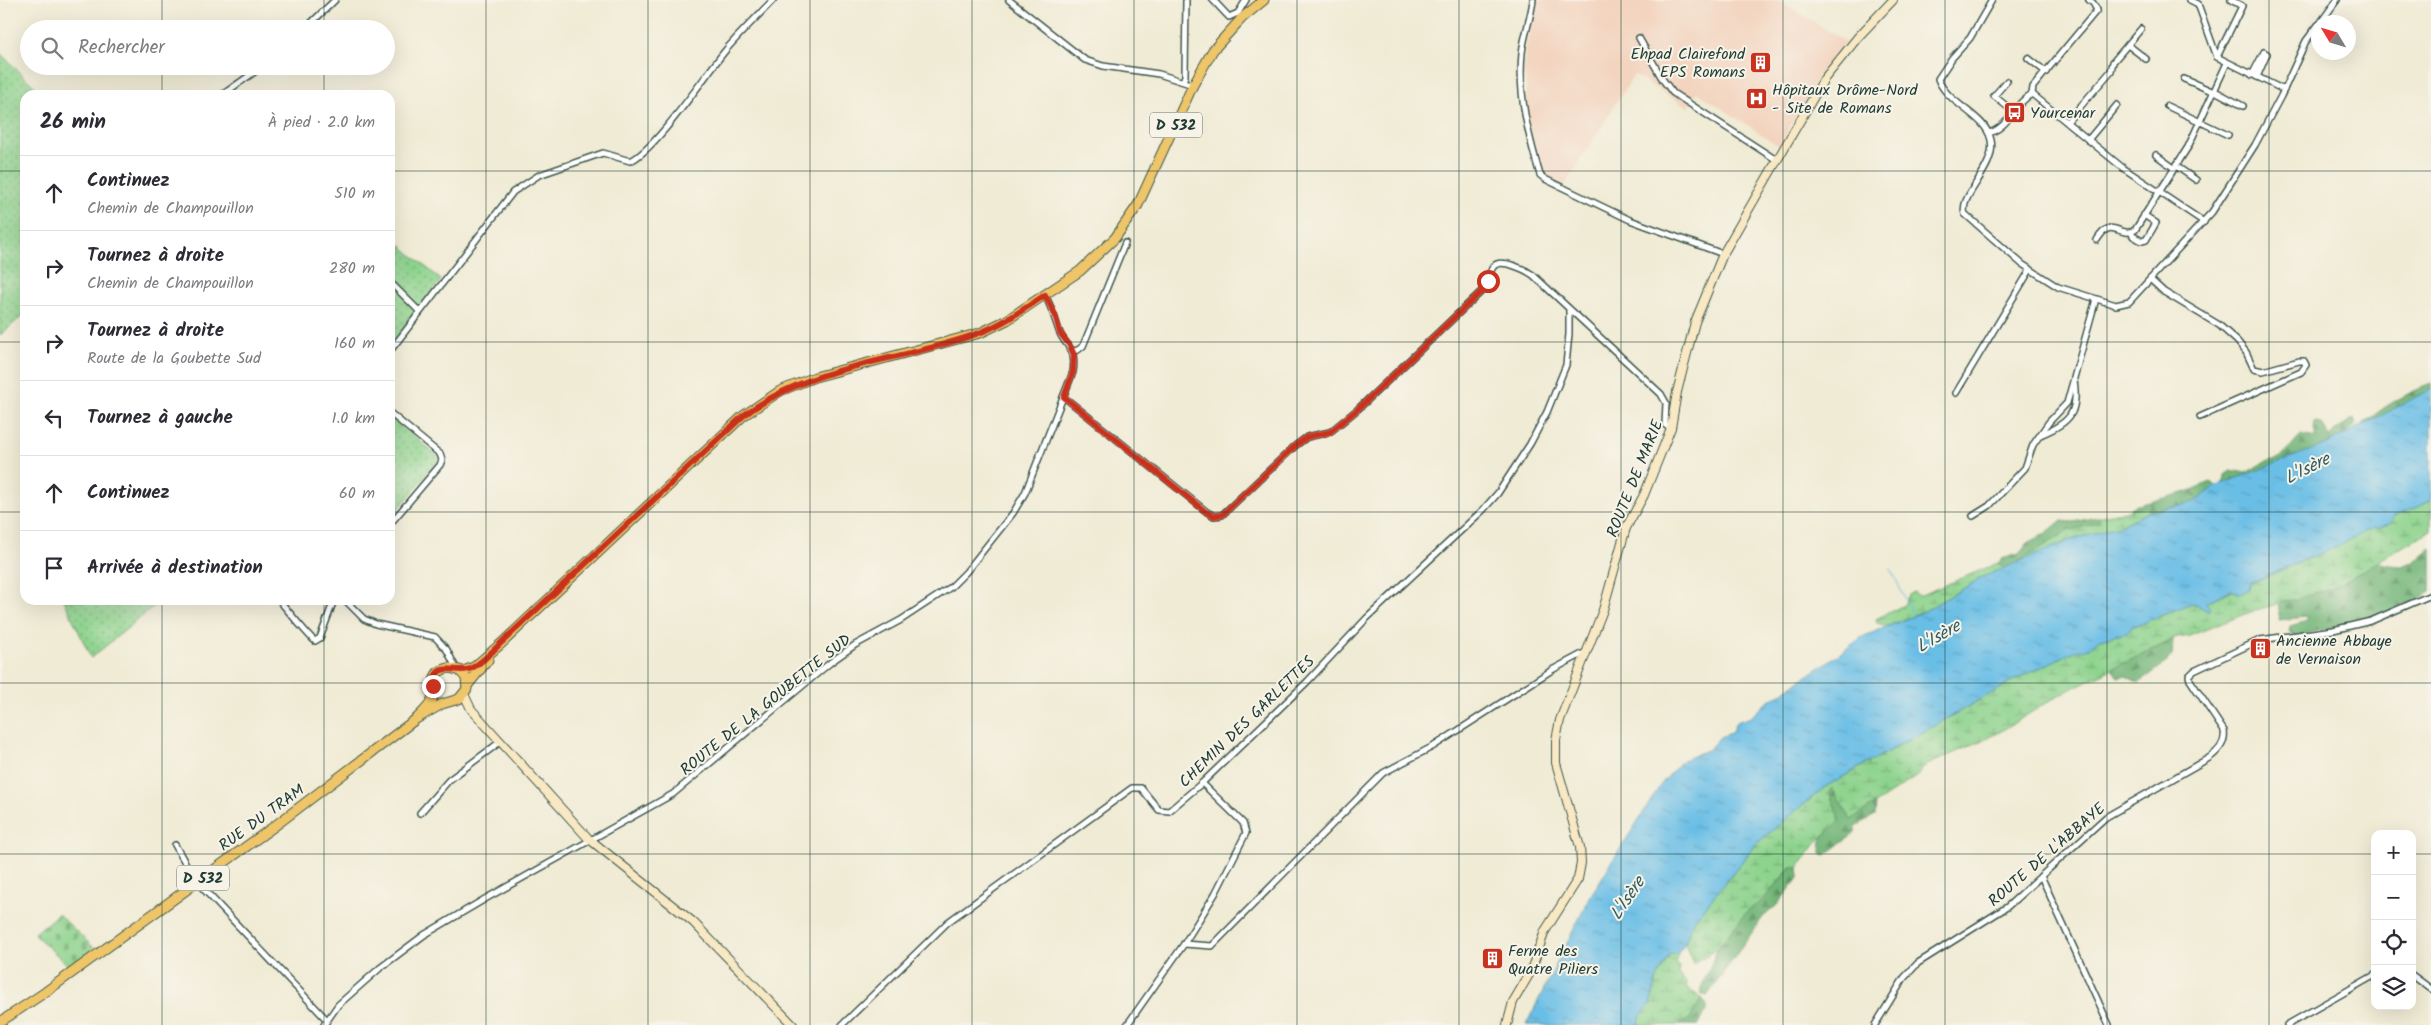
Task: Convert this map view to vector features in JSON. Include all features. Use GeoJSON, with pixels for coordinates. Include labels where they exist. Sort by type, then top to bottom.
{"type":"FeatureCollection","features":[{"type":"Feature","properties":{"kind":"main road","name":"D 532"},"geometry":{"type":"LineString","coordinates":[[458,670],[474,667],[743,416],[766,400],[815,376],[980,333],[1007,320],[1092,261],[1129,221],[1149,185],[1193,85],[1213,50],[1242,18],[1255,0]]}},
{"type":"Feature","properties":{"kind":"main road","name":"D 532"},"geometry":{"type":"LineString","coordinates":[[1242,18],[1264,0]]}},
{"type":"Feature","properties":{"kind":"main road","name":"D 532"},"geometry":{"type":"LineString","coordinates":[[466,690],[502,642]]}},
{"type":"Feature","properties":{"kind":"main road"},"geometry":{"type":"LineString","coordinates":[[445,668],[458,670],[466,678],[466,690],[452,701],[439,698],[434,691],[435,678],[445,668]]}},
{"type":"Feature","properties":{"kind":"main road","name":"D 532"},"geometry":{"type":"LineString","coordinates":[[409,725],[431,701],[434,691]]}},
{"type":"Feature","properties":{"kind":"main road","name":"D 532"},"geometry":{"type":"LineString","coordinates":[[409,725],[452,701]]}},
{"type":"Feature","properties":{"kind":"main road","name":"RUE DU TRAM"},"geometry":{"type":"LineString","coordinates":[[0,1022],[44,994],[409,725]]}},
{"type":"Feature","properties":{"kind":"street"},"geometry":{"type":"LineString","coordinates":[[315,20],[335,0]]}},
{"type":"Feature","properties":{"kind":"street"},"geometry":{"type":"LineString","coordinates":[[395,344],[512,192],[539,176],[603,153],[630,161],[637,157],[664,129],[726,50],[773,0]]}},
{"type":"Feature","properties":{"kind":"street"},"geometry":{"type":"LineString","coordinates":[[1009,0],[1085,60],[1103,66],[1159,74],[1193,85]]}},
{"type":"Feature","properties":{"kind":"street"},"geometry":{"type":"LineString","coordinates":[[1183,81],[1185,76],[1186,0]]}},
{"type":"Feature","properties":{"kind":"street"},"geometry":{"type":"LineString","coordinates":[[1213,0],[1229,17],[1238,13],[1246,0]]}},
{"type":"Feature","properties":{"kind":"street"},"geometry":{"type":"LineString","coordinates":[[1533,0],[1522,55],[1521,94],[1527,130],[1540,174],[1545,179],[1630,220],[1723,254]]}},
{"type":"Feature","properties":{"kind":"street","name":"ROUTE DE MARIE"},"geometry":{"type":"LineString","coordinates":[[1507,1025],[1513,1002],[1530,973],[1546,931],[1578,879],[1580,847],[1556,762],[1556,740],[1560,720],[1603,610],[1626,528],[1644,495],[1671,428],[1677,392],[1695,322],[1723,254],[1832,68],[1893,0]]}},
{"type":"Feature","properties":{"kind":"street"},"geometry":{"type":"LineString","coordinates":[[1992,0],[1970,38],[1952,58],[1938,79],[1958,105],[1982,124],[1989,133],[1992,150],[1989,162],[1966,200],[1963,211],[1968,219],[2030,270],[2058,287],[2121,305],[2129,302],[2204,222],[2255,144],[2284,90],[2306,41],[2311,35]]}},
{"type":"Feature","properties":{"kind":"street"},"geometry":{"type":"LineString","coordinates":[[2190,0],[2199,2],[2216,57],[2284,90]]}},
{"type":"Feature","properties":{"kind":"street"},"geometry":{"type":"LineString","coordinates":[[2216,57],[2242,6],[2231,0]]}},
{"type":"Feature","properties":{"kind":"street"},"geometry":{"type":"LineString","coordinates":[[2326,15],[2337,0]]}},
{"type":"Feature","properties":{"kind":"street"},"geometry":{"type":"LineString","coordinates":[[2032,94],[2033,87],[2097,10],[2092,1]]}},
{"type":"Feature","properties":{"kind":"street"},"geometry":{"type":"LineString","coordinates":[[2067,122],[2111,71],[2113,62],[2140,29]]}},
{"type":"Feature","properties":{"kind":"street"},"geometry":{"type":"LineString","coordinates":[[1639,38],[1663,80],[1673,93],[1778,161]]}},
{"type":"Feature","properties":{"kind":"street"},"geometry":{"type":"LineString","coordinates":[[2128,45],[2146,59]]}},
{"type":"Feature","properties":{"kind":"street"},"geometry":{"type":"LineString","coordinates":[[2028,58],[2046,72]]}},
{"type":"Feature","properties":{"kind":"street"},"geometry":{"type":"LineString","coordinates":[[2131,232],[2135,230],[2175,167],[2200,122],[2227,64]]}},
{"type":"Feature","properties":{"kind":"street"},"geometry":{"type":"LineString","coordinates":[[229,90],[250,75]]}},
{"type":"Feature","properties":{"kind":"street"},"geometry":{"type":"LineString","coordinates":[[2184,79],[2215,91],[2243,106]]}},
{"type":"Feature","properties":{"kind":"street"},"geometry":{"type":"LineString","coordinates":[[2007,81],[1994,96],[2014,112]]}},
{"type":"Feature","properties":{"kind":"street"},"geometry":{"type":"LineString","coordinates":[[1989,133],[2004,125],[2025,98],[2032,94]]}},
{"type":"Feature","properties":{"kind":"street"},"geometry":{"type":"LineString","coordinates":[[2032,94],[2123,168],[2204,222]]}},
{"type":"Feature","properties":{"kind":"street"},"geometry":{"type":"LineString","coordinates":[[2088,140],[2118,105]]}},
{"type":"Feature","properties":{"kind":"street"},"geometry":{"type":"LineString","coordinates":[[2168,106],[2228,135]]}},
{"type":"Feature","properties":{"kind":"street"},"geometry":{"type":"LineString","coordinates":[[2156,155],[2196,180]]}},
{"type":"Feature","properties":{"kind":"street"},"geometry":{"type":"LineString","coordinates":[[2097,240],[2105,229],[2109,228],[2131,232],[2133,236],[2142,241],[2146,240],[2156,223],[2144,215]]}},
{"type":"Feature","properties":{"kind":"street"},"geometry":{"type":"LineString","coordinates":[[1045,295],[1055,315],[1060,333],[1072,351],[1078,350],[1083,346],[1125,243]]}},
{"type":"Feature","properties":{"kind":"street"},"geometry":{"type":"LineString","coordinates":[[1064,397],[1206,512],[1214,516],[1222,515],[1295,446],[1307,437],[1330,432],[1358,409],[1484,289],[1494,266],[1498,264],[1521,266],[1661,394],[1666,403],[1665,425],[1671,428]]}},
{"type":"Feature","properties":{"kind":"street"},"geometry":{"type":"LineString","coordinates":[[1956,393],[2030,270]]}},
{"type":"Feature","properties":{"kind":"street"},"geometry":{"type":"LineString","coordinates":[[2150,279],[2164,292],[2219,325],[2244,348],[2254,369],[2263,370],[2299,360],[2304,361],[2306,365],[2300,372],[2200,417]]}},
{"type":"Feature","properties":{"kind":"street"},"geometry":{"type":"LineString","coordinates":[[395,288],[420,312]]}},
{"type":"Feature","properties":{"kind":"street"},"geometry":{"type":"LineString","coordinates":[[1973,516],[1989,506],[2025,468],[2033,445],[2067,403],[2096,299]]}},
{"type":"Feature","properties":{"kind":"street","name":"CHEMIN DES GARLETTES"},"geometry":{"type":"LineString","coordinates":[[842,1025],[948,922],[1132,788],[1141,788],[1159,810],[1163,812],[1169,811],[1202,783],[1306,682],[1367,618],[1483,510],[1498,493],[1530,444],[1547,412],[1566,365],[1569,310]]}},
{"type":"Feature","properties":{"kind":"street","name":"ROUTE DE LA GOUBETTE SUD"},"geometry":{"type":"LineString","coordinates":[[325,1023],[338,1004],[424,935],[673,794],[831,662],[856,645],[901,620],[950,587],[966,572],[988,545],[1013,513],[1025,493],[1073,372],[1075,362],[1072,351]]}},
{"type":"Feature","properties":{"kind":"street"},"geometry":{"type":"LineString","coordinates":[[2040,435],[2068,421],[2075,407],[2074,378]]}},
{"type":"Feature","properties":{"kind":"street"},"geometry":{"type":"LineString","coordinates":[[395,417],[440,454],[442,460],[440,465],[395,518]]}},
{"type":"Feature","properties":{"kind":"street","name":"ROUTE DE L'ABBAYE"},"geometry":{"type":"LineString","coordinates":[[1875,1025],[1904,978],[1918,963],[1993,917],[2042,876],[2106,817],[2209,758],[2220,749],[2224,741],[2224,731],[2190,680],[2189,676],[2194,672],[2260,640],[2312,634],[2371,620],[2431,595]]}},
{"type":"Feature","properties":{"kind":"street"},"geometry":{"type":"LineString","coordinates":[[284,605],[315,641],[320,638],[332,605]]}},
{"type":"Feature","properties":{"kind":"street"},"geometry":{"type":"LineString","coordinates":[[350,605],[364,619],[376,624],[435,637],[442,642],[458,670]]}},
{"type":"Feature","properties":{"kind":"street"},"geometry":{"type":"LineString","coordinates":[[1184,944],[1212,946],[1383,774],[1434,746],[1552,670],[1588,650]]}},
{"type":"Feature","properties":{"kind":"street"},"geometry":{"type":"LineString","coordinates":[[445,668],[449,656]]}},
{"type":"Feature","properties":{"kind":"street"},"geometry":{"type":"LineString","coordinates":[[466,690],[471,709]]}},
{"type":"Feature","properties":{"kind":"street"},"geometry":{"type":"LineString","coordinates":[[452,701],[471,709],[590,840],[693,922],[793,1025]]}},
{"type":"Feature","properties":{"kind":"street"},"geometry":{"type":"LineString","coordinates":[[420,813],[449,780],[500,742]]}},
{"type":"Feature","properties":{"kind":"street"},"geometry":{"type":"LineString","coordinates":[[1127,1025],[1184,944],[1215,894],[1246,833],[1243,823],[1202,783]]}},
{"type":"Feature","properties":{"kind":"street"},"geometry":{"type":"LineString","coordinates":[[175,845],[183,863],[197,882],[325,1023]]}},
{"type":"Feature","properties":{"kind":"street"},"geometry":{"type":"LineString","coordinates":[[2042,876],[2109,1025]]}},
{"type":"Feature","properties":{"kind":"street"},"geometry":{"type":"LineString","coordinates":[[2287,1025],[2371,977]]}},
{"type":"Feature","properties":{"kind":"street"},"geometry":{"type":"LineString","coordinates":[[2416,978],[2431,989]]}},
{"type":"Feature","properties":{"kind":"shaded area","name":"Hôpitaux Drôme-Nord - Site de Romans"},"geometry":{"type":"Polygon","coordinates":[[[1537,0],[1779,0],[1846,42],[1822,70],[1779,146],[1697,92],[1688,107],[1634,75],[1565,185],[1542,174],[1530,133],[1524,65],[1525,51],[1537,0]]]}},
{"type":"Feature","properties":{"kind":"green space"},"geometry":{"type":"Polygon","coordinates":[[[0,53],[20,73],[20,75],[23,75],[38,90],[20,90],[20,318],[0,335],[0,53]]]}},
{"type":"Feature","properties":{"kind":"green space"},"geometry":{"type":"Polygon","coordinates":[[[395,240],[441,280],[395,339],[395,240]]]}},
{"type":"Feature","properties":{"kind":"green space"},"geometry":{"type":"Polygon","coordinates":[[[2431,384],[2431,389],[2361,426],[2394,402],[2431,384]]]}},
{"type":"Feature","properties":{"kind":"green space"},"geometry":{"type":"Polygon","coordinates":[[[2354,418],[2356,424],[2348,432],[2316,449],[2224,483],[2225,475],[2231,470],[2246,473],[2262,464],[2281,457],[2301,435],[2316,438],[2315,422],[2322,423],[2329,438],[2337,429],[2354,418]]]}},
{"type":"Feature","properties":{"kind":"green space"},"geometry":{"type":"Polygon","coordinates":[[[395,421],[438,456],[437,462],[395,513],[395,421]]]}},
{"type":"Feature","properties":{"kind":"green space"},"geometry":{"type":"Polygon","coordinates":[[[2211,482],[2217,486],[2191,504],[2150,511],[2146,507],[2130,510],[2131,507],[2187,492],[2211,482]]]}},
{"type":"Feature","properties":{"kind":"green space"},"geometry":{"type":"Polygon","coordinates":[[[2431,500],[2431,530],[2331,589],[2256,610],[2189,636],[2173,639],[2059,695],[1998,733],[1923,767],[1920,774],[1851,820],[1832,788],[1829,792],[1840,820],[1817,842],[1798,868],[1791,867],[1762,901],[1747,911],[1718,948],[1693,964],[1685,943],[1692,923],[1757,843],[1825,787],[2024,675],[2075,651],[2087,649],[2100,639],[2127,633],[2131,628],[2193,603],[2208,611],[2210,609],[2205,602],[2332,549],[2373,527],[2378,529],[2391,522],[2393,517],[2431,500]]]}},
{"type":"Feature","properties":{"kind":"green space"},"geometry":{"type":"Polygon","coordinates":[[[2146,507],[2150,511],[2121,525],[2068,541],[2012,566],[2068,531],[2100,522],[2098,517],[2146,507]]]}},
{"type":"Feature","properties":{"kind":"green space"},"geometry":{"type":"Polygon","coordinates":[[[2098,517],[2100,522],[2068,531],[2012,566],[2005,569],[1998,563],[2002,559],[2019,554],[2028,543],[2045,534],[2061,521],[2073,522],[2098,517]]]}},
{"type":"Feature","properties":{"kind":"green space"},"geometry":{"type":"Polygon","coordinates":[[[2431,548],[2431,592],[2425,595],[2372,619],[2299,635],[2292,635],[2289,631],[2290,626],[2307,621],[2307,617],[2278,620],[2280,603],[2331,589],[2377,562],[2395,566],[2406,565],[2417,560],[2431,548]]]}},
{"type":"Feature","properties":{"kind":"green space"},"geometry":{"type":"Polygon","coordinates":[[[1998,563],[2005,569],[1985,576],[1923,612],[1888,626],[1877,623],[1876,619],[1904,605],[1909,595],[1914,592],[1919,596],[1998,563]]]}},
{"type":"Feature","properties":{"kind":"green space"},"geometry":{"type":"Polygon","coordinates":[[[66,605],[156,605],[91,658],[66,605]]]}},
{"type":"Feature","properties":{"kind":"green space"},"geometry":{"type":"Polygon","coordinates":[[[2173,639],[2172,658],[2139,683],[2126,676],[2118,677],[2112,669],[2173,639]]]}},
{"type":"Feature","properties":{"kind":"green space"},"geometry":{"type":"Polygon","coordinates":[[[1832,787],[1851,820],[1876,803],[1875,815],[1856,826],[1855,833],[1825,855],[1821,853],[1822,838],[1840,820],[1829,792],[1832,787]]]}},
{"type":"Feature","properties":{"kind":"green space"},"geometry":{"type":"Polygon","coordinates":[[[1792,867],[1798,868],[1799,877],[1777,905],[1763,917],[1707,996],[1701,993],[1701,988],[1718,948],[1747,911],[1762,901],[1792,867]]]}},
{"type":"Feature","properties":{"kind":"green space"},"geometry":{"type":"Polygon","coordinates":[[[58,914],[94,948],[69,966],[34,934],[58,914]]]}},
{"type":"Feature","properties":{"kind":"green space"},"geometry":{"type":"Polygon","coordinates":[[[1678,953],[1675,963],[1679,967],[1678,974],[1687,984],[1686,988],[1702,998],[1690,1019],[1678,1025],[1639,1025],[1640,1016],[1651,1005],[1656,980],[1669,955],[1678,953]]]}},
{"type":"Feature","properties":{"kind":"green space"},"geometry":{"type":"Polygon","coordinates":[[[1702,998],[1708,1007],[1699,1025],[1679,1025],[1679,1023],[1690,1019],[1702,998]]]}},
{"type":"Feature","properties":{"kind":"water","name":"L'Isère"},"geometry":{"type":"Polygon","coordinates":[[[2431,389],[2431,500],[2393,517],[2391,522],[2377,529],[2373,528],[2332,549],[2251,582],[2249,589],[2240,594],[2231,590],[2206,602],[2210,609],[2208,611],[2193,603],[2131,628],[2127,633],[2100,639],[2087,649],[2075,651],[2024,675],[1825,787],[1757,843],[1692,923],[1685,943],[1678,953],[1669,955],[1656,980],[1651,1005],[1640,1016],[1639,1025],[1526,1025],[1591,895],[1662,783],[1683,760],[1709,749],[1720,737],[1731,733],[1736,722],[1751,717],[1761,707],[1862,637],[1923,612],[1985,576],[2068,541],[2121,525],[2150,511],[2191,504],[2217,486],[2329,443],[2431,389]]]}},
{"type":"Feature","properties":{"kind":"waterway"},"geometry":{"type":"LineString","coordinates":[[1891,569],[1913,616]]}},
{"type":"Feature","properties":{"kind":"place","name":"Ehpad Clairefond EPS Romans"},"geometry":{"type":"Point","coordinates":[1761,62]}},
{"type":"Feature","properties":{"kind":"place","name":"Hôpitaux Drôme-Nord - Site de Romans"},"geometry":{"type":"Point","coordinates":[1756,98]}},
{"type":"Feature","properties":{"kind":"place","name":"Yourcenar"},"geometry":{"type":"Point","coordinates":[2014,112]}},
{"type":"Feature","properties":{"kind":"place","name":"Ancienne Abbaye de Vernaison"},"geometry":{"type":"Point","coordinates":[2260,649]}},
{"type":"Feature","properties":{"kind":"place","name":"Ferme des Quatre Piliers"},"geometry":{"type":"Point","coordinates":[1492,959]}},
{"type":"Feature","properties":{"kind":"route"},"geometry":{"type":"LineString","coordinates":[[433,686],[437,674],[445,668],[456,669],[461,672],[474,667],[743,416],[780,392],[815,376],[980,333],[1007,320],[1045,295],[1055,315],[1058,329],[1074,355],[1073,372],[1064,397],[1160,472],[1206,512],[1214,516],[1222,515],[1295,446],[1307,437],[1330,432],[1358,409],[1484,289],[1488,281]]}}]}
